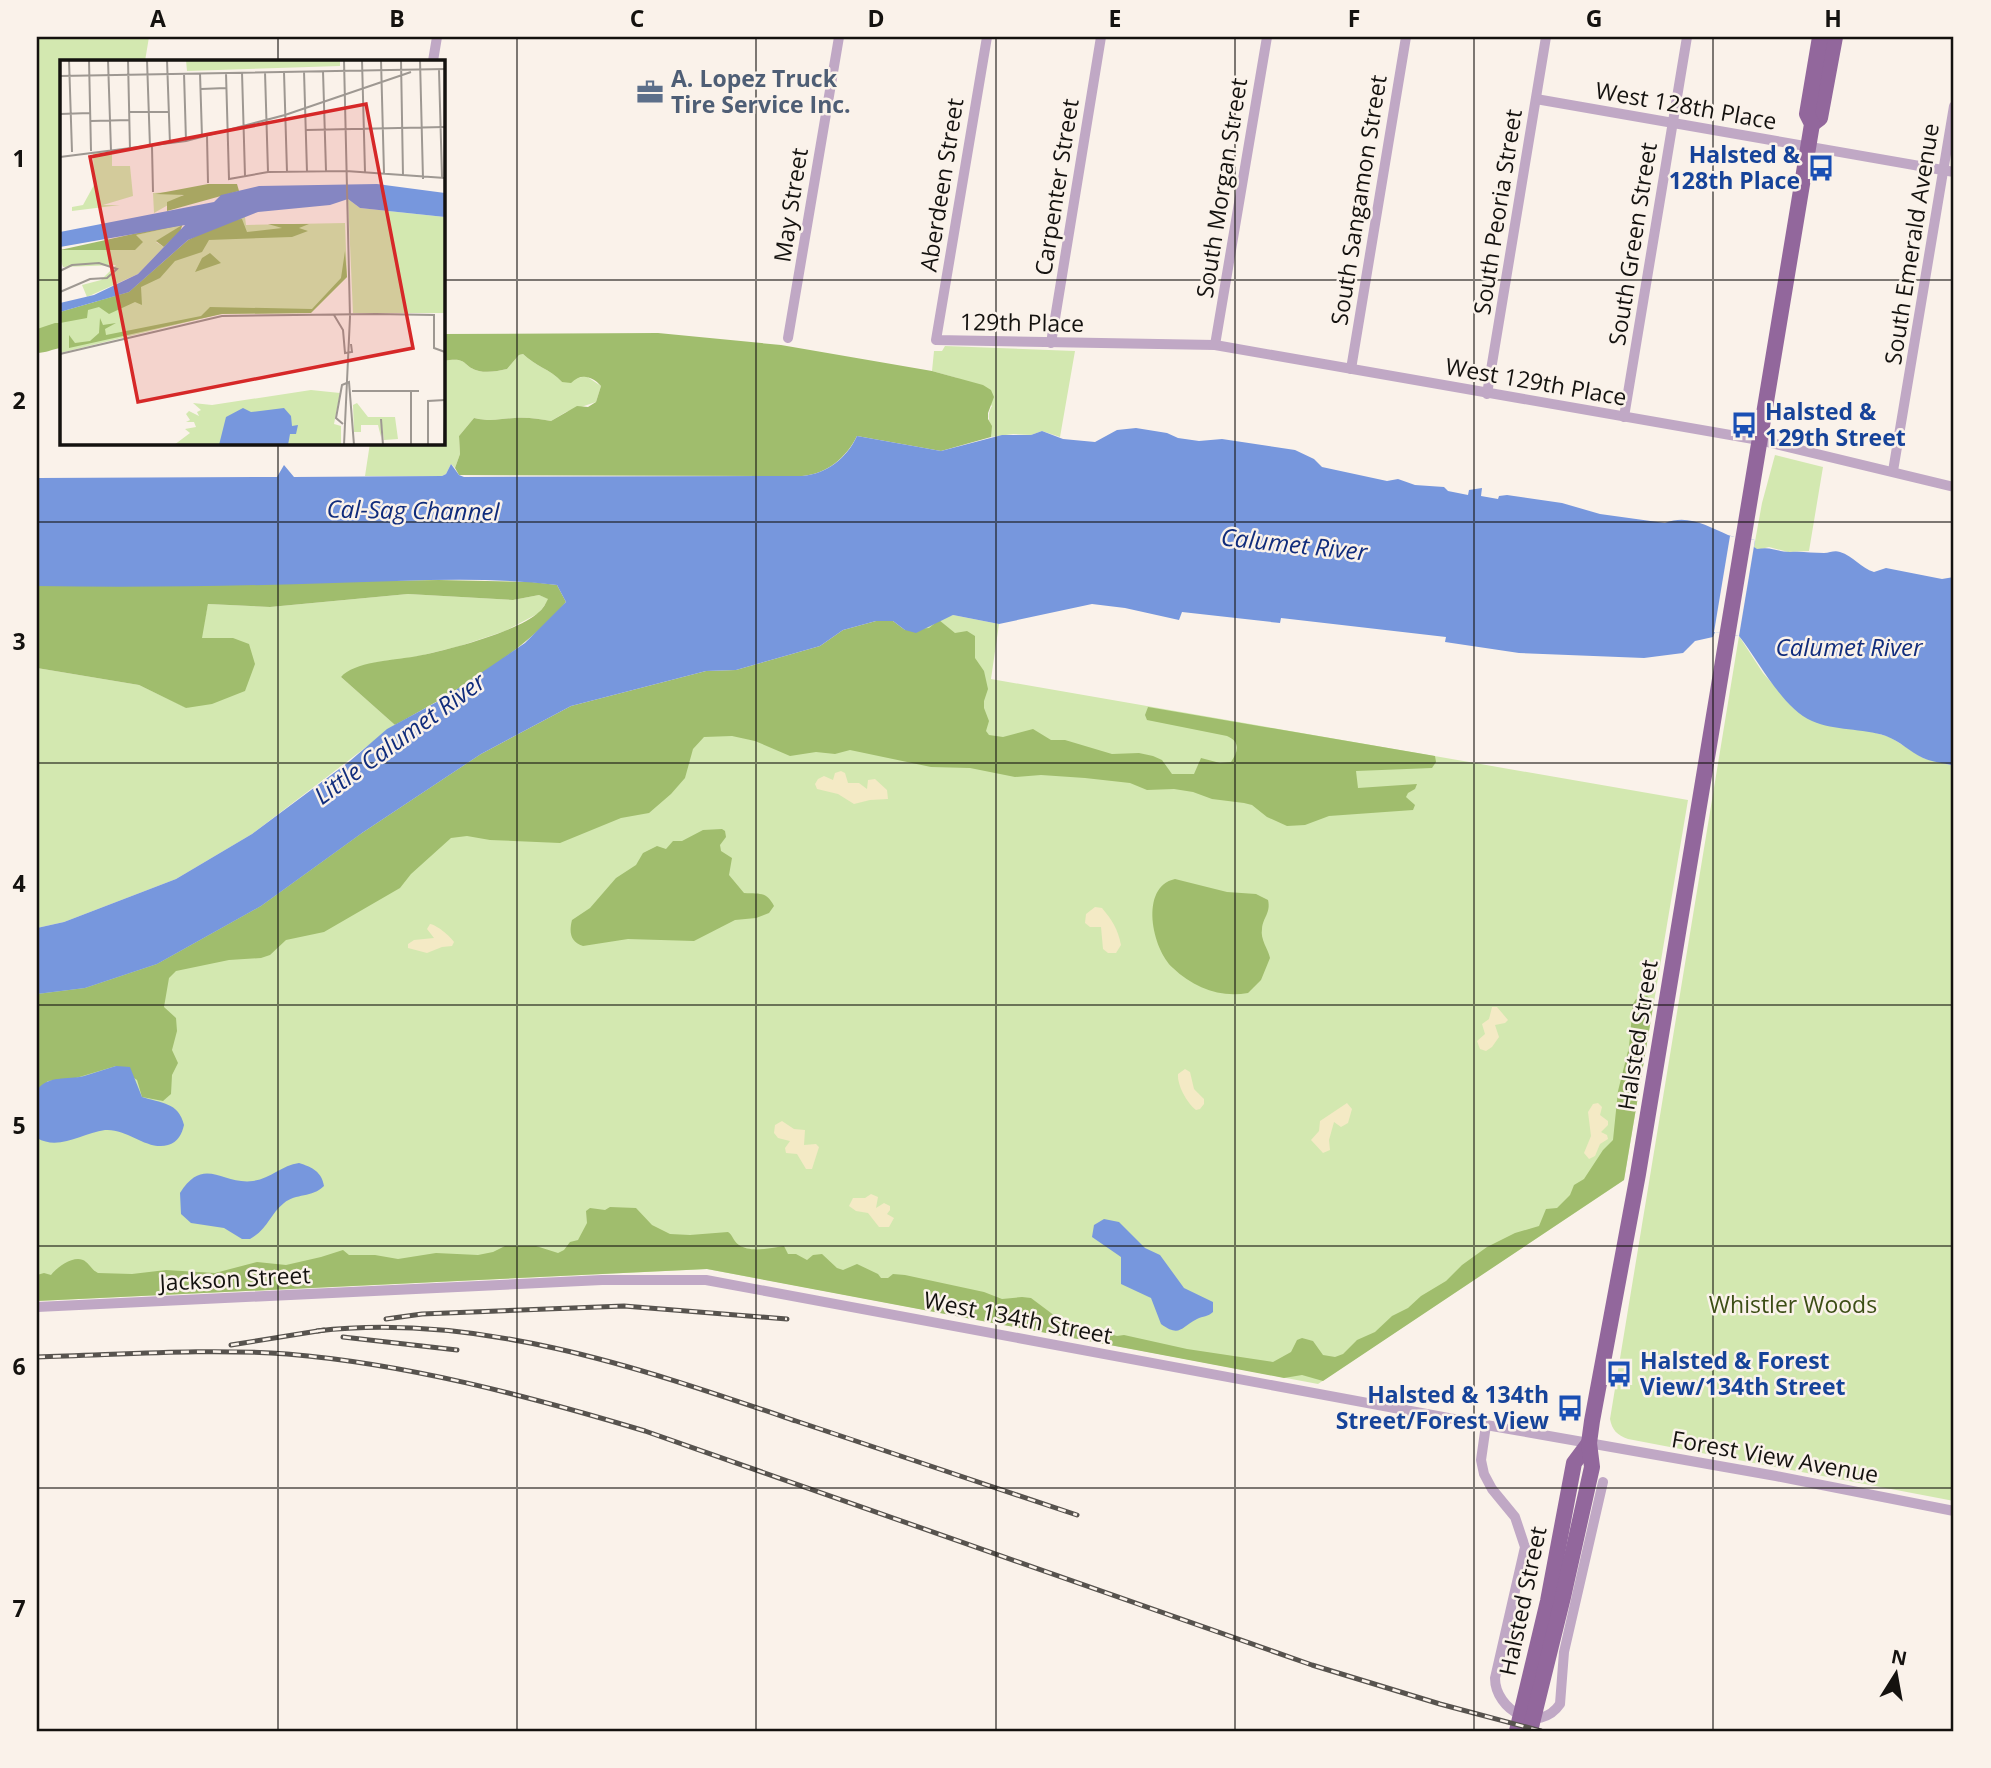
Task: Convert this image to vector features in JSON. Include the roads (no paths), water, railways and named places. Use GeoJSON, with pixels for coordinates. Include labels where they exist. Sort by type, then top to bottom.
{"type":"FeatureCollection","features":[{"type":"Feature","properties":{"kind":"main road"},"geometry":{"type":"LineString","coordinates":[[1820,37],[1807,114],[1812,124],[1820,118],[1835,37]]}},
{"type":"Feature","properties":{"kind":"main road","name":"Halsted Street"},"geometry":{"type":"LineString","coordinates":[[1517,1731],[1532,1699],[1592,1467],[1589,1443],[1640,1161],[1812,124]]}},
{"type":"Feature","properties":{"kind":"main road","name":"Halsted Street"},"geometry":{"type":"LineString","coordinates":[[1530,1731],[1532,1699]]}},
{"type":"Feature","properties":{"kind":"street"},"geometry":{"type":"LineString","coordinates":[[433,60],[437,37]]}},
{"type":"Feature","properties":{"kind":"street","name":"May Street"},"geometry":{"type":"LineString","coordinates":[[788,338],[838,37]]}},
{"type":"Feature","properties":{"kind":"street","name":"Aberdeen Street"},"geometry":{"type":"LineString","coordinates":[[936,340],[986,37]]}},
{"type":"Feature","properties":{"kind":"street","name":"Carpenter Street"},"geometry":{"type":"LineString","coordinates":[[1051,343],[1101,37]]}},
{"type":"Feature","properties":{"kind":"street","name":"South Morgan Street"},"geometry":{"type":"LineString","coordinates":[[1215,345],[1267,37]]}},
{"type":"Feature","properties":{"kind":"street","name":"South Sangamon Street"},"geometry":{"type":"LineString","coordinates":[[1351,369],[1406,37]]}},
{"type":"Feature","properties":{"kind":"street","name":"South Peoria Street"},"geometry":{"type":"LineString","coordinates":[[1487,394],[1546,37]]}},
{"type":"Feature","properties":{"kind":"street","name":"South Green Street"},"geometry":{"type":"LineString","coordinates":[[1624,417],[1687,37]]}},
{"type":"Feature","properties":{"kind":"street","name":"West 128th Place"},"geometry":{"type":"LineString","coordinates":[[1536,99],[1949,171]]}},
{"type":"Feature","properties":{"kind":"street","name":"South Emerald Avenue"},"geometry":{"type":"LineString","coordinates":[[1893,471],[1949,171],[1954,106]]}},
{"type":"Feature","properties":{"kind":"street","name":"129th Place"},"geometry":{"type":"LineString","coordinates":[[936,340],[1107,344]]}},
{"type":"Feature","properties":{"kind":"street","name":"West 129th Place"},"geometry":{"type":"LineString","coordinates":[[1107,344],[1215,345],[1759,440],[1954,488]]}},
{"type":"Feature","properties":{"kind":"street","name":"West 134th Street"},"geometry":{"type":"LineString","coordinates":[[435,1289],[602,1280],[721,1282],[1589,1443]]}},
{"type":"Feature","properties":{"kind":"street","name":"Jackson Street"},"geometry":{"type":"LineString","coordinates":[[37,1307],[435,1289]]}},
{"type":"Feature","properties":{"kind":"street"},"geometry":{"type":"LineString","coordinates":[[1486,1425],[1481,1460],[1484,1474],[1492,1489],[1515,1517],[1525,1547],[1497,1667],[1495,1688],[1506,1706],[1524,1716],[1544,1717],[1556,1710],[1563,1696],[1561,1678],[1564,1653],[1604,1482]]}},
{"type":"Feature","properties":{"kind":"street","name":"Forest View Avenue"},"geometry":{"type":"LineString","coordinates":[[1589,1443],[1954,1511]]}},
{"type":"Feature","properties":{"kind":"water"},"geometry":{"type":"Polygon","coordinates":[[[1136,428],[1199,441],[1222,439],[1295,450],[1314,459],[1322,467],[1387,481],[1398,479],[1415,485],[1444,487],[1448,491],[1468,495],[1469,490],[1482,488],[1481,496],[1498,499],[1499,496],[1507,495],[1562,503],[1600,514],[1665,523],[1690,520],[1731,536],[1755,540],[1754,547],[1757,549],[1840,552],[1874,572],[1886,568],[1942,579],[1954,577],[1954,766],[1923,758],[1886,736],[1830,726],[1801,715],[1781,695],[1739,636],[1715,632],[1713,637],[1695,641],[1683,653],[1644,658],[1519,653],[1445,642],[1446,637],[1281,618],[1280,623],[1182,612],[1179,620],[1092,604],[999,624],[953,615],[916,633],[905,630],[893,621],[876,621],[843,630],[820,646],[736,670],[706,671],[571,706],[481,754],[362,833],[261,906],[157,964],[85,988],[37,994],[37,928],[64,922],[176,879],[252,834],[350,761],[387,729],[444,698],[525,643],[566,602],[557,585],[473,580],[37,586],[37,478],[277,477],[284,465],[294,477],[442,476],[451,464],[459,475],[464,477],[802,476],[820,472],[842,458],[857,436],[941,451],[1002,435],[1031,435],[1042,431],[1063,439],[1095,442],[1117,430],[1136,428]]]}},
{"type":"Feature","properties":{"kind":"water"},"geometry":{"type":"Polygon","coordinates":[[[116,1066],[130,1067],[142,1097],[168,1105],[178,1112],[184,1125],[177,1140],[168,1145],[152,1145],[113,1130],[54,1143],[37,1138],[37,1090],[41,1085],[52,1080],[84,1076],[116,1066]]]}},
{"type":"Feature","properties":{"kind":"water"},"geometry":{"type":"Polygon","coordinates":[[[299,1163],[316,1171],[324,1186],[284,1203],[261,1231],[250,1239],[242,1239],[224,1228],[191,1223],[181,1214],[180,1193],[197,1176],[214,1174],[253,1181],[299,1163]]]}},
{"type":"Feature","properties":{"kind":"water"},"geometry":{"type":"Polygon","coordinates":[[[1104,1219],[1119,1222],[1145,1248],[1160,1255],[1184,1288],[1213,1302],[1213,1312],[1177,1331],[1161,1324],[1151,1298],[1121,1284],[1121,1257],[1092,1237],[1094,1225],[1104,1219]]]}},
{"type":"Feature","properties":{"kind":"railway"},"geometry":{"type":"LineString","coordinates":[[386,1319],[422,1314],[624,1306],[787,1319]]}},
{"type":"Feature","properties":{"kind":"railway"},"geometry":{"type":"LineString","coordinates":[[317,1331],[378,1327],[439,1330],[500,1337],[560,1349],[680,1382],[1077,1515]]}},
{"type":"Feature","properties":{"kind":"railway"},"geometry":{"type":"LineString","coordinates":[[231,1345],[324,1330]]}},
{"type":"Feature","properties":{"kind":"railway"},"geometry":{"type":"LineString","coordinates":[[343,1337],[457,1350]]}},
{"type":"Feature","properties":{"kind":"railway"},"geometry":{"type":"LineString","coordinates":[[37,1357],[193,1352],[287,1354],[378,1365],[512,1394],[645,1431],[1312,1665],[1541,1731]]}},
{"type":"Feature","properties":{"kind":"place","name":"A. Lopez Truck Tire Service Inc."},"geometry":{"type":"Point","coordinates":[650,92]}},
{"type":"Feature","properties":{"kind":"place","name":"Halsted & 128th Place"},"geometry":{"type":"Point","coordinates":[1821,168]}},
{"type":"Feature","properties":{"kind":"place","name":"Halsted & 129th Street"},"geometry":{"type":"Point","coordinates":[1744,425]}},
{"type":"Feature","properties":{"kind":"place","name":"Halsted & Forest View/134th Street"},"geometry":{"type":"Point","coordinates":[1619,1374]}},
{"type":"Feature","properties":{"kind":"place","name":"Halsted & 134th Street/Forest View"},"geometry":{"type":"Point","coordinates":[1570,1408]}},
{"type":"Feature","properties":{"kind":"water label","name":"Cal-Sag Channel"},"geometry":{"type":"Point","coordinates":[413,511]}},
{"type":"Feature","properties":{"kind":"water label","name":"Calumet River"},"geometry":{"type":"Point","coordinates":[1294,545]}},
{"type":"Feature","properties":{"kind":"water label","name":"Calumet River"},"geometry":{"type":"Point","coordinates":[1849,648]}},
{"type":"Feature","properties":{"kind":"water label","name":"Little Calumet River"},"geometry":{"type":"Point","coordinates":[400,739]}},
{"type":"Feature","properties":{"kind":"park label","name":"Whistler Woods"},"geometry":{"type":"Point","coordinates":[1793,1305]}}]}
